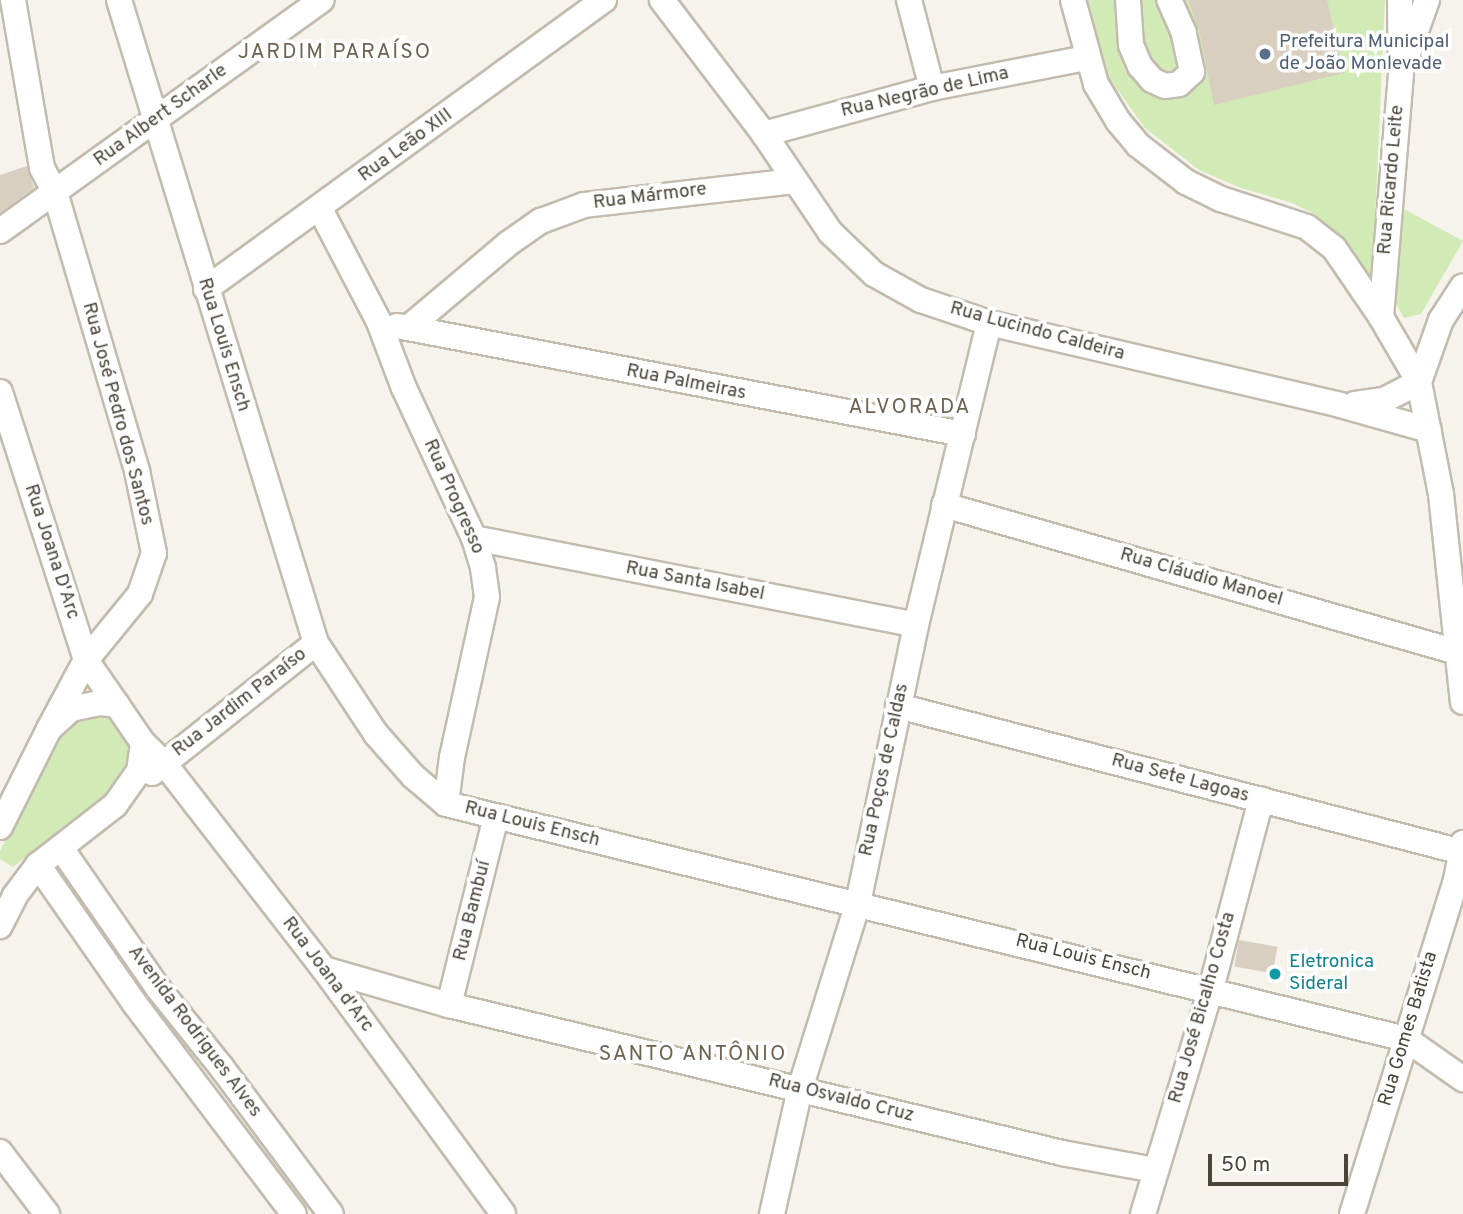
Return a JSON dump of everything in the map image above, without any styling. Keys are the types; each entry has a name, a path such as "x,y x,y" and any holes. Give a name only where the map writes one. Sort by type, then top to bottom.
{"street":[{"name":"Rua José Pedro dos Santos","path":"0,827 86,660 140,594 155,553 137,471 55,192 42,168 12,0"},
{"name":"Rua Louis Ensch","path":"119,0 316,643 376,734 413,776 446,804 1211,989 1406,1039 1463,1079"},
{"name":"Rua Albert Scharle","path":"0,230 321,0"},
{"name":"Rua Leão XIII","path":"206,289 320,209 604,0"},
{"name":"Rua Lucindo Caldeira","path":"662,0 764,134 830,232 874,274 920,300 989,323 1340,405 1429,430"},
{"path":"909,0 932,88"},
{"path":"1073,0 1087,58 1105,103 1138,145 1186,182 1221,199 1307,227 1334,248 1381,317 1419,382 1429,430 1452,495 1457,652 1463,702"},
{"path":"1128,0 1131,45 1140,66 1152,80 1165,86 1179,84 1192,72 1184,33 1169,0"},
{"name":"Rua Ricardo Leite","path":"1381,317 1401,74 1400,0"},
{"path":"1401,74 1427,0"},
{"name":"Rua Negrão de Lima","path":"764,134 932,88 1087,58"},
{"name":"Rua Mármore","path":"408,328 509,243 541,221 584,205 794,181"},
{"name":"Rua Progresso","path":"320,209 379,322 404,388 474,538 483,568 487,597 452,757 446,804"},
{"path":"1419,382 1441,320 1463,286"},
{"path":"379,322 408,328"},
{"name":"Rua Poços de Caldas","path":"772,1214 800,1089 858,903 916,625 989,323"},
{"name":"Rua Palmeiras","path":"408,328 963,434"},
{"name":"Rua Lucindo Caldeira","path":"1340,405 1384,400 1419,382"},
{"name":"Rua Joana D'Arc","path":"0,392 86,660 143,743"},
{"name":"Rua Cláudio Manoel","path":"944,505 1457,652"},
{"name":"Rua Santa Isabel","path":"474,538 916,625"},
{"name":"Rua Jardim Paraíso","path":"115,805 316,643"},
{"path":"49,729 71,709 99,703 117,705"},
{"name":"Rua Sete Lagoas","path":"898,706 1462,852"},
{"path":"0,926 7,893 38,865 115,805 139,771 143,743"},
{"name":"Rua Joana d'Arc","path":"143,743 164,763 324,969 503,1214"},
{"name":"Rua José Bicalho Costa","path":"1143,1214 1211,989 1261,800"},
{"name":"Rua Bambuí","path":"450,1005 496,817"},
{"name":"Rua Gomes Batista","path":"1352,1214 1406,1039 1460,881 1463,844"},
{"name":"Avenida Rodrigues Alves","path":"61,848 158,988 222,1068 331,1214"},
{"name":"Avenida Rodrigues Alves","path":"38,865 135,1004 294,1214"},
{"name":"Rua Osvaldo Cruz","path":"324,969 450,1005 1062,1153 1156,1170"},
{"path":"135,1004 158,988"},
{"path":"0,1153 47,1214"}],"green space":[{"path":"1084,0 1385,0 1372,287 1336,233 1315,214 1292,203 1241,188 1199,170 1145,128 1105,72"},
{"path":"1404,209 1463,241 1421,314 1404,318 1395,302"},
{"path":"93,712 111,719 134,749 122,782 13,867 0,859 0,851 63,726"}],"building":[{"name":"Prefeitura Municipal de João Monlevade","path":"1188,0 1327,0 1344,73 1214,105 1199,30"},
{"path":"27,166 34,188 0,213 0,175"},
{"path":"1239,940 1277,947 1273,973 1234,967"}],"place":[{"name":"Prefeitura Municipal de João Monlevade","path":"1265,54"},
{"name":"Eletronica Sideral","path":"1275,974"}],"district":[{"name":"JARDIM PARAÍSO","path":"335,53"},
{"name":"ALVORADA","path":"910,408"},
{"name":"SANTO ANTÔNIO","path":"693,1055"}]}
